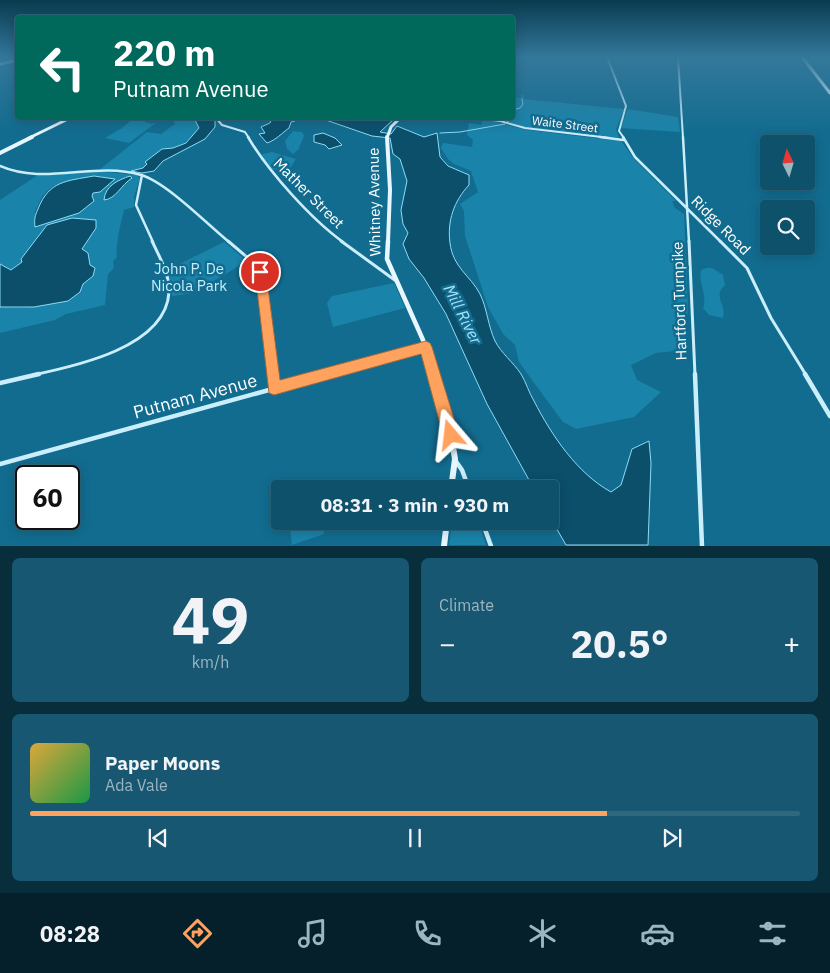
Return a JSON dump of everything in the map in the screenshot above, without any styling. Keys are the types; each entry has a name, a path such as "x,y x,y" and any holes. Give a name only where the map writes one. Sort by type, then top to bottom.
{"main road":[{"path":"617,82 626,106 618,128 623,140"},
{"name":"Hartford Turnpike","path":"680,82 688,208 702,546"},
{"path":"822,82 830,93"},
{"path":"0,153 66,120"},
{"name":"Mather Street","path":"218,120 222,125 246,134 260,158 313,216 340,240 381,272 396,281"},
{"name":"Whitney Avenue","path":"398,120 386,136 390,190 387,254 390,268 426,347 451,435 455,459 452,480"},
{"name":"Waite Street","path":"493,120 529,129 623,140"},
{"name":"Ridge Road","path":"623,140 636,157 748,270 770,314 830,416"},
{"path":"0,166 18,173 43,174 88,170 142,175 157,182 261,269 274,388"},
{"path":"0,382 112,354 143,334 159,318 166,304 169,289 148,229 136,204 142,175"},
{"path":"381,272 390,268"},
{"name":"Putnam Avenue","path":"0,464 426,347"},
{"path":"455,459 466,480"},
{"path":"444,546 446,530"},
{"path":"485,530 491,546"}],"green space":[{"path":"521,95 524,95 524,99 624,109 616,129 619,138 526,128 508,122 508,120 515,120 515,97 521,98"},
{"path":"628,109 678,117 680,132 621,128"},
{"path":"132,120 140,120 152,124 157,122 129,143 105,138"},
{"path":"173,120 195,120 199,128 185,142 176,147 166,149 143,168 132,172 142,173 99,170 147,132 161,134 175,124"},
{"path":"483,120 487,120 527,130 621,141 634,159 676,201 672,201 675,208 684,214 688,309 683,350 656,353 631,365 637,380 661,392 634,417 576,429 563,422 519,362 515,345 503,334 488,307 465,236 464,211 460,204 478,192 471,171 454,164 448,159 441,148 443,143 472,147 473,140 467,135 469,123 481,125"},
{"path":"293,131 302,132 304,136 298,150 293,154 287,149 285,141"},
{"path":"272,152 296,159 291,167 272,170 259,155"},
{"path":"96,171 136,175 140,178 134,196 134,207 124,210 118,240 117,257 113,261 114,268 108,274 105,305 66,314 55,320 0,333 0,307 23,308 68,301 80,292 83,284 93,276 95,268 90,265 82,249 96,228 93,219 68,219 26,253 21,258 22,262 11,270 0,264 0,200 38,175","holes":["100,176 114,182 93,193 94,200 83,210 34,213 43,195 53,186"]},
{"name":"John P. De Nicola Park","path":"224,242 247,261 194,293 172,296 172,285 167,270"},
{"path":"712,268 723,275 725,285 721,289 720,297 724,313 723,318 709,315 703,308 704,298 700,275 701,270"},
{"path":"394,283 405,308 333,327 327,303 332,296"},
{"path":"290,530 323,530 324,534 292,545"},
{"path":"451,530 481,530 486,545 449,545"}],"water":[{"path":"195,120 215,120 215,127 205,139 163,161 154,171 142,173 131,171 143,168 147,164 145,162 162,149 173,148 186,143 199,128"},
{"path":"271,120 295,121 291,122 289,128 279,136 267,143 259,134 265,133 261,127 270,123"},
{"name":"Mill River","path":"326,120 393,120 380,132 391,134 397,126 424,137 437,133 440,157 448,166 469,175 469,185 459,198 451,219 449,235 455,259 480,294 495,341 500,350 521,374 532,398 557,440 587,475 611,492 621,485 632,449 649,441 651,463 648,545 566,545 557,530 559,530 559,480 529,480 487,404 446,314 424,278 409,259 403,244 408,233 403,224 401,210 407,181 400,159 393,154 390,138 372,136"},
{"path":"323,133 335,138 342,145 329,149 325,145 314,142 314,135"},
{"path":"94,176 115,179 100,192 93,193 94,201 79,213 35,227 38,209 47,193 67,181"},
{"path":"130,176 132,178 112,197 104,200 110,187"},
{"path":"72,218 96,220 96,228 82,249 88,253 90,265 95,268 93,276 83,284 80,292 68,301 34,307 0,307 0,264 11,270 22,262 21,259 47,225"}],"waterway":[{"path":"515,109 520,108 523,104 522,99"},
{"path":"440,133 460,132 505,124"}],"route":[{"path":"260,272 274,388 426,347 451,435"}]}
